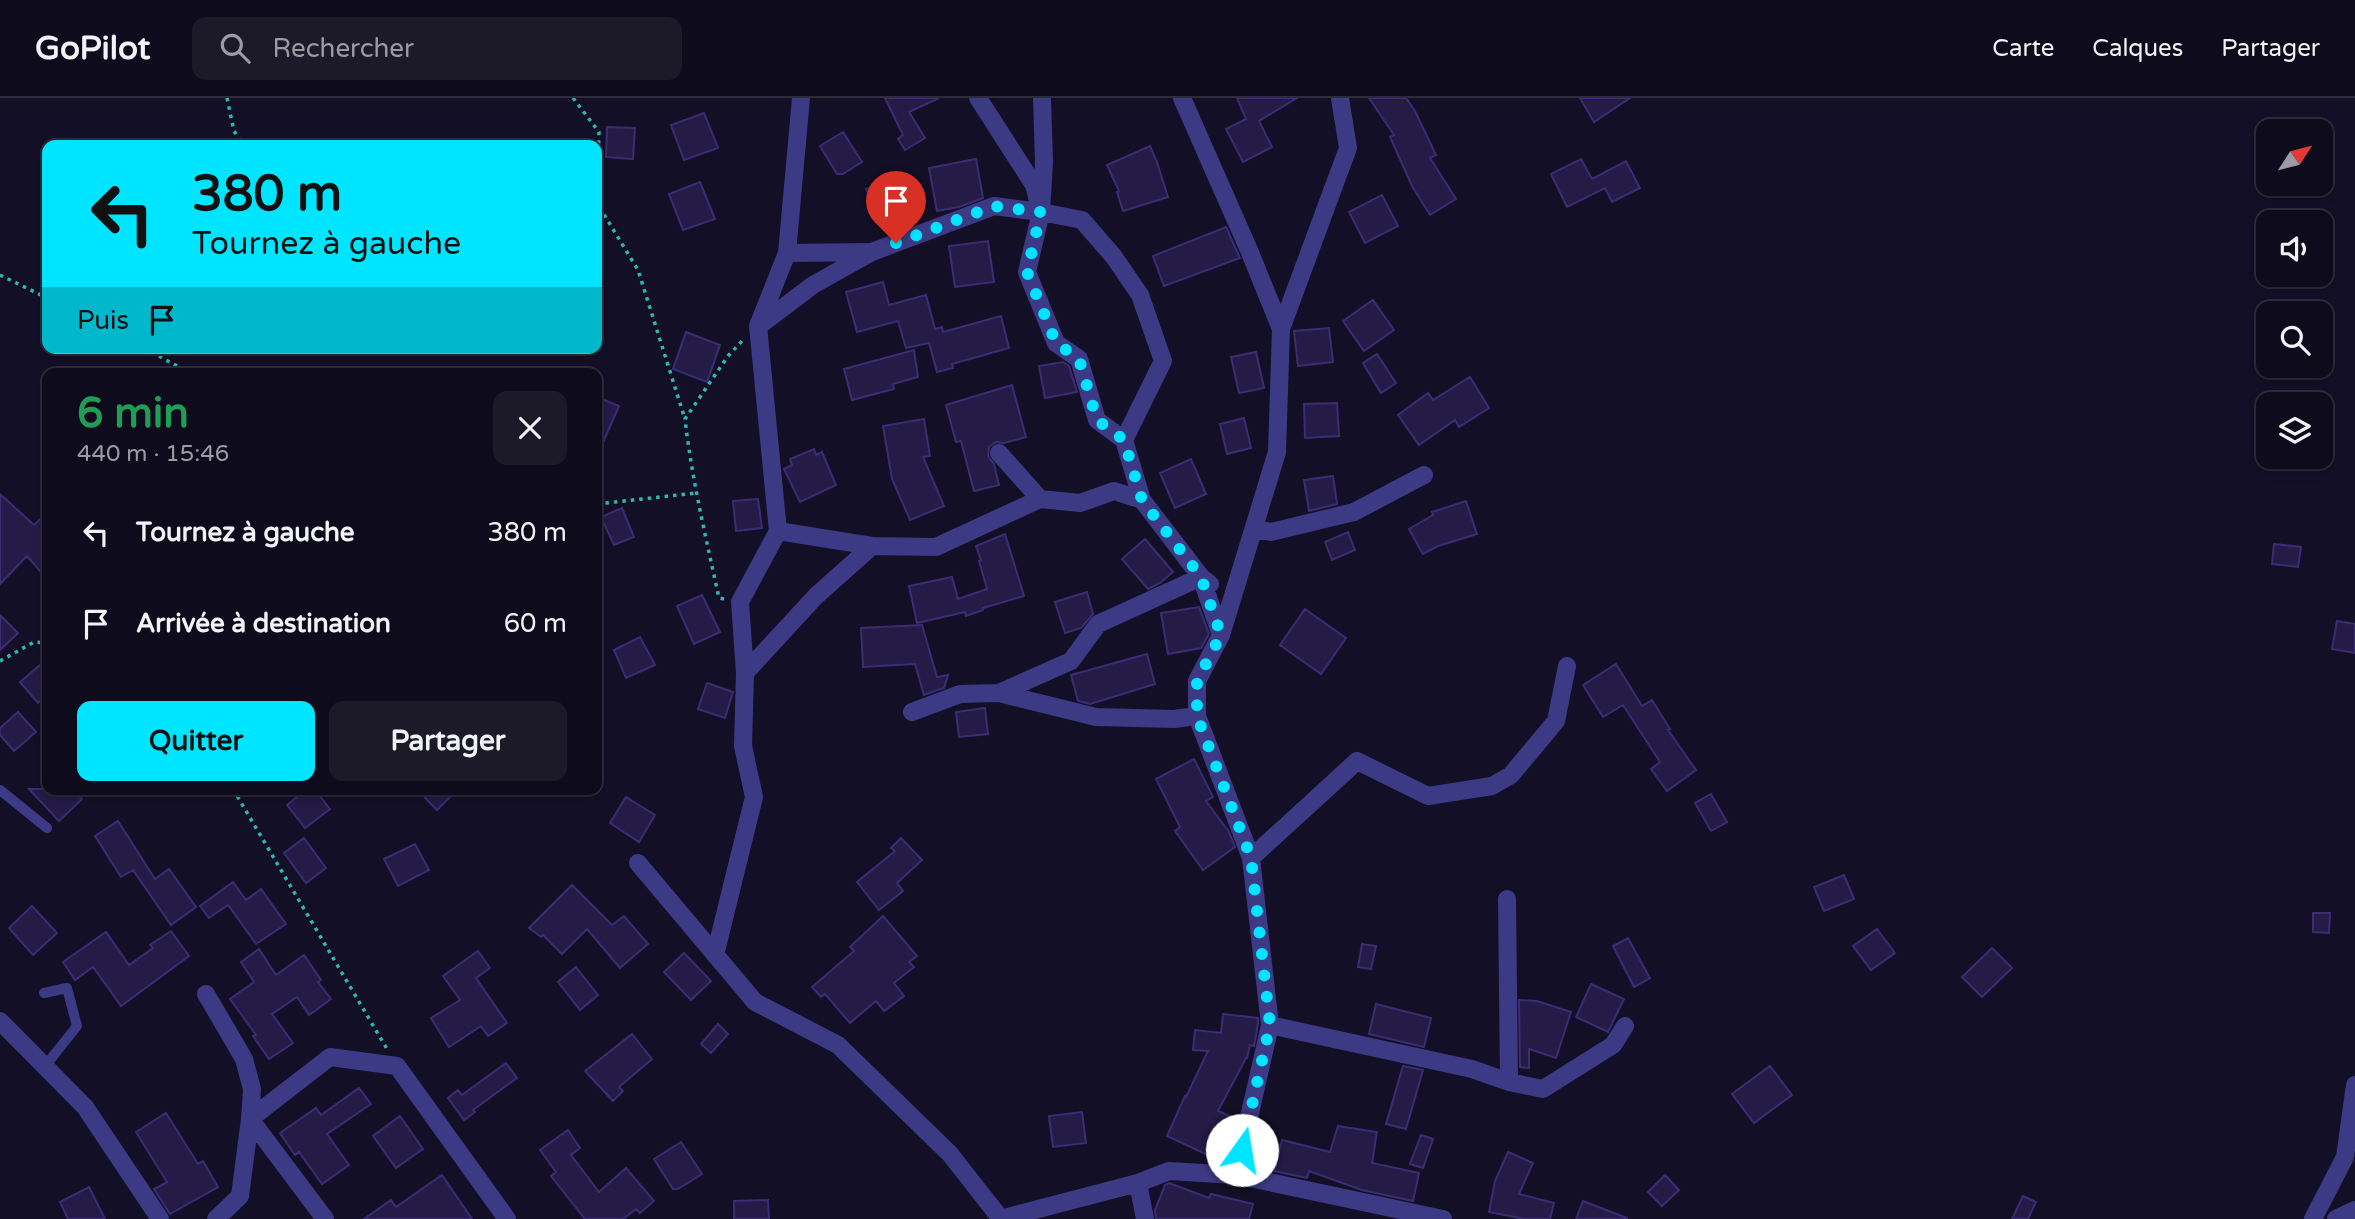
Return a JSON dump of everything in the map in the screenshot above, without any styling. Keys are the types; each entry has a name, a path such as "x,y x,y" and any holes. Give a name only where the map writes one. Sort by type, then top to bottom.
{"street":[{"path":"715,955 754,797 743,746 745,673 740,601 778,531 758,326 788,253 801,98"},
{"path":"978,98 1034,185 1041,212"},
{"path":"1042,98 1044,162 1041,212 1027,272 1056,343 1079,359 1097,420 1124,440 1142,500 1201,577 1231,601"},
{"path":"1182,98 1281,328"},
{"path":"1236,1175 1270,1025 1251,858 1197,716 1197,681 1221,635 1277,452 1281,328 1348,148 1340,98"},
{"path":"758,326 813,285 872,252 994,206 1082,220 1114,257 1140,295 1163,361 1124,440"},
{"path":"788,253 872,252"},
{"path":"999,453 1040,499"},
{"path":"1254,529 1271,532 1354,512 1424,475"},
{"path":"778,531 872,546 936,547 1040,499 1080,503 1114,491 1142,500"},
{"path":"745,673 816,596 872,546"},
{"path":"1201,577 1221,635"},
{"path":"999,693 1071,661 1098,624 1201,577"},
{"path":"1251,858 1357,761 1427,796 1492,786 1511,775 1556,721 1567,666"},
{"path":"912,712 960,694 999,693 1096,717 1174,719 1197,716"},
{"path":"638,863 755,1002 838,1045 950,1154 1001,1219 1138,1183 1169,1171 1236,1175 1443,1219"},
{"path":"1507,899 1509,1082"},
{"path":"206,994 244,1059 252,1088 240,1196 216,1219"},
{"path":"0,1021 85,1107 160,1219"},
{"path":"1270,1025 1472,1069 1509,1082 1543,1089 1613,1045 1625,1026"},
{"path":"250,1119 330,1057 397,1066 507,1219"},
{"path":"2313,1219 2345,1157 2355,1085"},
{"path":"250,1119 325,1219"},
{"path":"1138,1183 1145,1219"},
{"path":"2336,1219 2355,1210"}],"lane":[{"path":"0,790 47,828"},
{"path":"44,993 66,988 77,1026 46,1065"}],"path":[{"path":"227,98 234,131 240,140"},
{"path":"573,98 599,132 599,140"},
{"path":"602,211 638,270 685,419 690,468 719,598 740,601"},
{"path":"0,275 42,296"},
{"path":"685,419 728,356 758,326"},
{"path":"155,354 181,368"},
{"path":"602,504 696,494"},
{"path":"0,661 34,642 42,643"},
{"path":"237,795 397,1066"}],"building":[{"path":"885,98 939,98 909,112 925,138 905,150 898,139 903,135"},
{"path":"1237,98 1297,98 1259,121 1272,147 1243,162 1226,129 1246,119"},
{"path":"1369,98 1406,98 1436,155 1430,158 1456,199 1430,215 1412,186 1390,137 1394,135"},
{"path":"1580,98 1630,98 1594,122"},
{"path":"704,113 718,148 684,160 671,125"},
{"path":"607,127 635,128 633,159 606,157"},
{"path":"843,132 862,162 843,174 837,174 820,146"},
{"path":"1150,146 1168,197 1123,211 1117,192 1119,191 1107,165"},
{"path":"976,159 983,198 959,207 937,211 929,168"},
{"path":"1581,159 1592,179 1626,161 1640,188 1612,202 1605,188 1567,207 1551,174"},
{"path":"898,174 913,208 882,222 866,189"},
{"path":"700,182 715,219 683,230 669,194"},
{"path":"1382,195 1398,226 1365,243 1349,212"},
{"path":"1226,227 1240,258 1164,286 1153,256"},
{"path":"988,241 994,282 955,287 949,246"},
{"path":"883,282 889,305 926,295 935,329 942,327 943,332 1001,316 1009,348 952,364 953,368 937,372 929,343 906,348 898,321 857,332 846,292"},
{"path":"1373,300 1394,330 1364,351 1343,321"},
{"path":"1329,328 1333,362 1298,366 1294,331"},
{"path":"686,332 720,345 707,382 673,369"},
{"path":"914,350 918,377 893,384 894,389 852,400 844,369"},
{"path":"1256,352 1264,388 1239,393 1231,357"},
{"path":"1377,354 1396,383 1381,393 1363,363"},
{"path":"1063,362 1069,366 1077,392 1045,398 1039,366"},
{"path":"1470,377 1489,408 1459,427 1455,420 1419,445 1398,415 1428,393 1433,400"},
{"path":"1012,385 1026,437 1004,443 996,442 989,447 988,456 994,464 999,485 974,491 961,441 956,442 946,405"},
{"path":"602,399 619,406 602,445"},
{"path":"1337,403 1339,436 1305,438 1304,404"},
{"path":"1244,418 1251,448 1227,454 1220,424"},
{"path":"924,419 930,456 923,457 944,506 910,520 892,479 883,426"},
{"path":"814,449 816,455 822,452 836,485 800,502 784,469 792,465 790,459"},
{"path":"1191,459 1206,494 1175,508 1160,473"},
{"path":"1333,476 1337,504 1309,511 1304,480"},
{"path":"0,494 34,525 42,518 42,573 27,556 0,584"},
{"path":"758,499 762,528 736,531 733,501"},
{"path":"1466,501 1477,534 1438,546 1423,554 1409,529 1433,515 1432,512"},
{"path":"622,508 634,537 614,545 602,517"},
{"path":"1348,532 1355,550 1332,560 1325,542"},
{"path":"1005,534 1024,596 966,616 965,612 917,623 909,586 952,577 958,599 987,589 976,546"},
{"path":"1145,539 1173,572 1148,589 1122,559"},
{"path":"2274,544 2301,547 2298,567 2272,564"},
{"path":"1087,592 1093,614 1081,628 1065,633 1055,602"},
{"path":"702,595 720,632 694,644 677,606"},
{"path":"1199,607 1209,634 1201,648 1168,654 1161,613"},
{"path":"1305,609 1346,638 1321,674 1280,645"},
{"path":"0,615 18,633 0,650"},
{"path":"2337,621 2355,624 2355,653 2332,649"},
{"path":"922,625 937,677 948,675 944,688 924,695 915,664 863,667 861,628"},
{"path":"640,637 655,665 626,678 614,650"},
{"path":"1147,654 1155,684 1090,704 1078,701 1071,675"},
{"path":"42,663 42,699 38,703 20,682"},
{"path":"1616,664 1642,706 1652,700 1670,729 1668,730 1696,770 1667,791 1651,769 1660,762 1623,705 1603,717 1583,685"},
{"path":"707,683 733,692 725,718 698,709"},
{"path":"985,708 988,734 959,737 956,712"},
{"path":"18,712 36,732 14,751 0,735 0,728"},
{"path":"1194,759 1213,797 1206,801 1229,832 1235,847 1203,870 1175,831 1180,827 1156,779"},
{"path":"29,789 42,789 42,795 78,795 82,799 59,821"},
{"path":"1711,794 1727,822 1711,831 1695,803"},
{"path":"300,795 319,795 330,809 305,828 287,805"},
{"path":"428,795 452,795 437,810 425,798"},
{"path":"626,797 655,815 639,842 610,823"},
{"path":"118,821 155,879 169,869 196,907 171,925 133,870 121,877 95,836"},
{"path":"304,838 326,868 306,883 284,853"},
{"path":"901,838 922,860 897,883 903,891 879,910 857,882 895,851 891,848"},
{"path":"415,844 429,870 398,886 384,859"},
{"path":"1844,875 1854,899 1824,911 1814,887"},
{"path":"233,882 246,900 261,889 286,924 256,944 228,905 209,918 200,906"},
{"path":"572,885 612,925 624,916 648,944 620,968 587,929 562,954 543,935 541,937 529,928"},
{"path":"32,906 57,933 33,955 9,928"},
{"path":"2313,913 2330,913 2329,933 2313,932"},
{"path":"883,916 917,956 909,962 914,967 894,983 904,996 884,1011 876,1001 850,1023 825,994 821,997 812,987 854,951 850,947"},
{"path":"1877,929 1895,953 1871,970 1853,946"},
{"path":"171,931 189,956 121,1006 93,967 75,980 63,962 106,932 129,965 153,948 150,945"},
{"path":"1628,938 1650,978 1634,987 1613,946"},
{"path":"1362,944 1376,946 1371,969 1358,967"},
{"path":"1992,948 2012,968 1982,997 1962,977"},
{"path":"259,949 276,975 304,955 321,980 318,982 331,999 309,1015 297,997 272,1014 293,1043 269,1059 253,1036 256,1035 230,999 254,982 241,962"},
{"path":"478,951 490,968 476,978 507,1023 488,1036 481,1026 449,1047 431,1018 460,1000 443,976"},
{"path":"684,953 711,981 691,1000 664,972"},
{"path":"576,967 598,995 580,1010 558,982"},
{"path":"1591,984 1624,999 1608,1032 1576,1017"},
{"path":"1519,1000 1537,1001 1571,1012 1556,1058 1529,1049 1529,1068 1520,1067"},
{"path":"1376,1004 1431,1018 1424,1047 1369,1034"},
{"path":"1223,1014 1258,1018 1258,1024 1254,1046 1250,1045 1247,1058 1218,1111 1232,1117 1214,1158 1167,1136 1208,1051 1193,1050 1195,1030 1221,1033"},
{"path":"718,1024 728,1034 711,1053 701,1044"},
{"path":"632,1034 652,1059 619,1087 623,1091 613,1101 585,1071"},
{"path":"506,1063 517,1078 473,1110 475,1112 464,1120 448,1098 458,1090 462,1095"},
{"path":"1403,1066 1423,1070 1406,1129 1386,1124"},
{"path":"1770,1066 1792,1095 1754,1123 1732,1094"},
{"path":"359,1088 371,1104 327,1134 349,1165 322,1184 299,1152 295,1155 280,1133 316,1108 321,1115"},
{"path":"1082,1112 1086,1143 1053,1147 1049,1116"},
{"path":"166,1113 198,1164 203,1161 218,1187 170,1214 154,1189 167,1182 136,1132"},
{"path":"400,1116 423,1149 396,1168 373,1136"},
{"path":"1338,1126 1377,1132 1372,1163 1419,1173 1413,1201 1362,1190 1309,1171 1307,1178 1274,1171 1282,1140 1330,1152"},
{"path":"568,1130 580,1148 571,1155 599,1192 626,1168 654,1201 640,1213 636,1209 623,1219 585,1219 551,1176 556,1172 540,1150"},
{"path":"1421,1135 1433,1139 1423,1168 1410,1164"},
{"path":"681,1142 702,1174 678,1189 673,1189 654,1159"},
{"path":"1508,1152 1533,1163 1519,1194 1554,1203 1550,1219 1525,1219 1489,1212 1495,1181"},
{"path":"442,1175 472,1219 364,1219 391,1200 396,1207"},
{"path":"1665,1175 1679,1190 1662,1206 1648,1192"},
{"path":"1169,1183 1209,1198 1211,1194 1253,1204 1249,1219 1156,1219 1155,1210 1165,1185"},
{"path":"89,1187 105,1219 68,1219 60,1202"},
{"path":"2023,1196 2036,1202 2028,1219 2012,1219"},
{"path":"768,1200 769,1219 734,1219 734,1201"},
{"path":"1583,1201 1627,1218 1627,1219 1576,1219"}],"route":[{"path":"896,243 994,206 1041,212 1027,272 1056,343 1079,359 1097,420 1124,440 1142,500 1201,577 1221,635 1197,681 1197,716 1251,858 1270,1025 1242,1150"}]}
